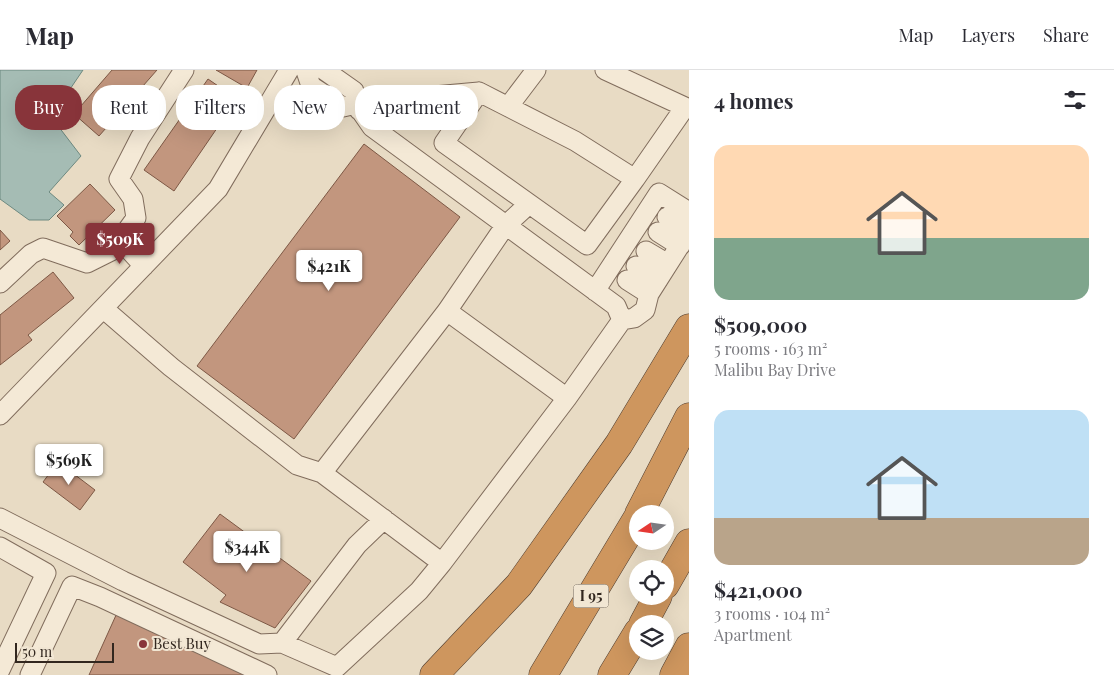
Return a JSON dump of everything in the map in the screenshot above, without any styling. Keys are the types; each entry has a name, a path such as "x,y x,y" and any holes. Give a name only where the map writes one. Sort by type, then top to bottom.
{"highway":[{"path":"434,675 519,585 619,444 689,328"},
{"name":"I 95","path":"643,505 689,416"},
{"name":"I 95","path":"543,675 629,530"},
{"path":"674,569 689,543"},
{"path":"612,675 629,647"},
{"path":"674,675 689,647"}],"street":[{"path":"0,283 31,254 43,248 87,263 113,250 136,218 133,199 119,179 140,138 184,70"},
{"path":"0,416 218,189 308,70 354,91 355,95"},
{"path":"508,107 536,70"},
{"path":"568,272 685,107 605,70"},
{"path":"587,245 444,143 479,92 575,140 635,179"},
{"path":"376,130 616,306 622,320"},
{"path":"595,291 627,259 653,218 658,193 689,212"},
{"path":"322,473 447,311 505,226 529,204"},
{"path":"0,518 42,541 259,644 282,642 337,667 419,591 567,398 622,320 634,318 645,310 658,279 686,236 653,218"},
{"path":"120,240 144,266"},
{"path":"627,259 658,279"},
{"path":"627,259 658,279"},
{"path":"104,309 171,367 297,465 322,473 442,563"},
{"path":"447,311 567,398"},
{"path":"282,642 357,545 384,519"},
{"path":"31,564 42,541"},
{"path":"1,663 46,573 4,549"},
{"path":"30,675 72,586 100,597 268,675"}],"water":[{"path":"0,70 83,70 73,85 15,85 15,130 61,130 81,156 49,192 64,205 49,220 29,220 0,199"}],"building":[{"path":"112,70 157,70 144,85 99,85"},
{"path":"216,70 257,70 249,85 242,85"},
{"path":"208,79 217,85 204,85"},
{"path":"92,93 92,130 82,121 82,105"},
{"path":"176,124 176,130 216,130 174,191 144,170"},
{"path":"92,130 104,130 99,136"},
{"path":"364,144 460,217 294,439 197,366"},
{"path":"90,184 115,210 79,245 70,236 73,232 57,216"},
{"path":"0,230 10,241 0,250"},
{"path":"53,272 74,298 28,335 32,340 0,365 0,315"},
{"path":"58,462 95,490 80,510 43,482"},
{"path":"220,514 311,581 275,628 220,602 226,595 183,562"},
{"name":"Best Buy","path":"117,613 251,675 89,675"}],"place":[{"name":"Best Buy","path":"143,644"}]}
